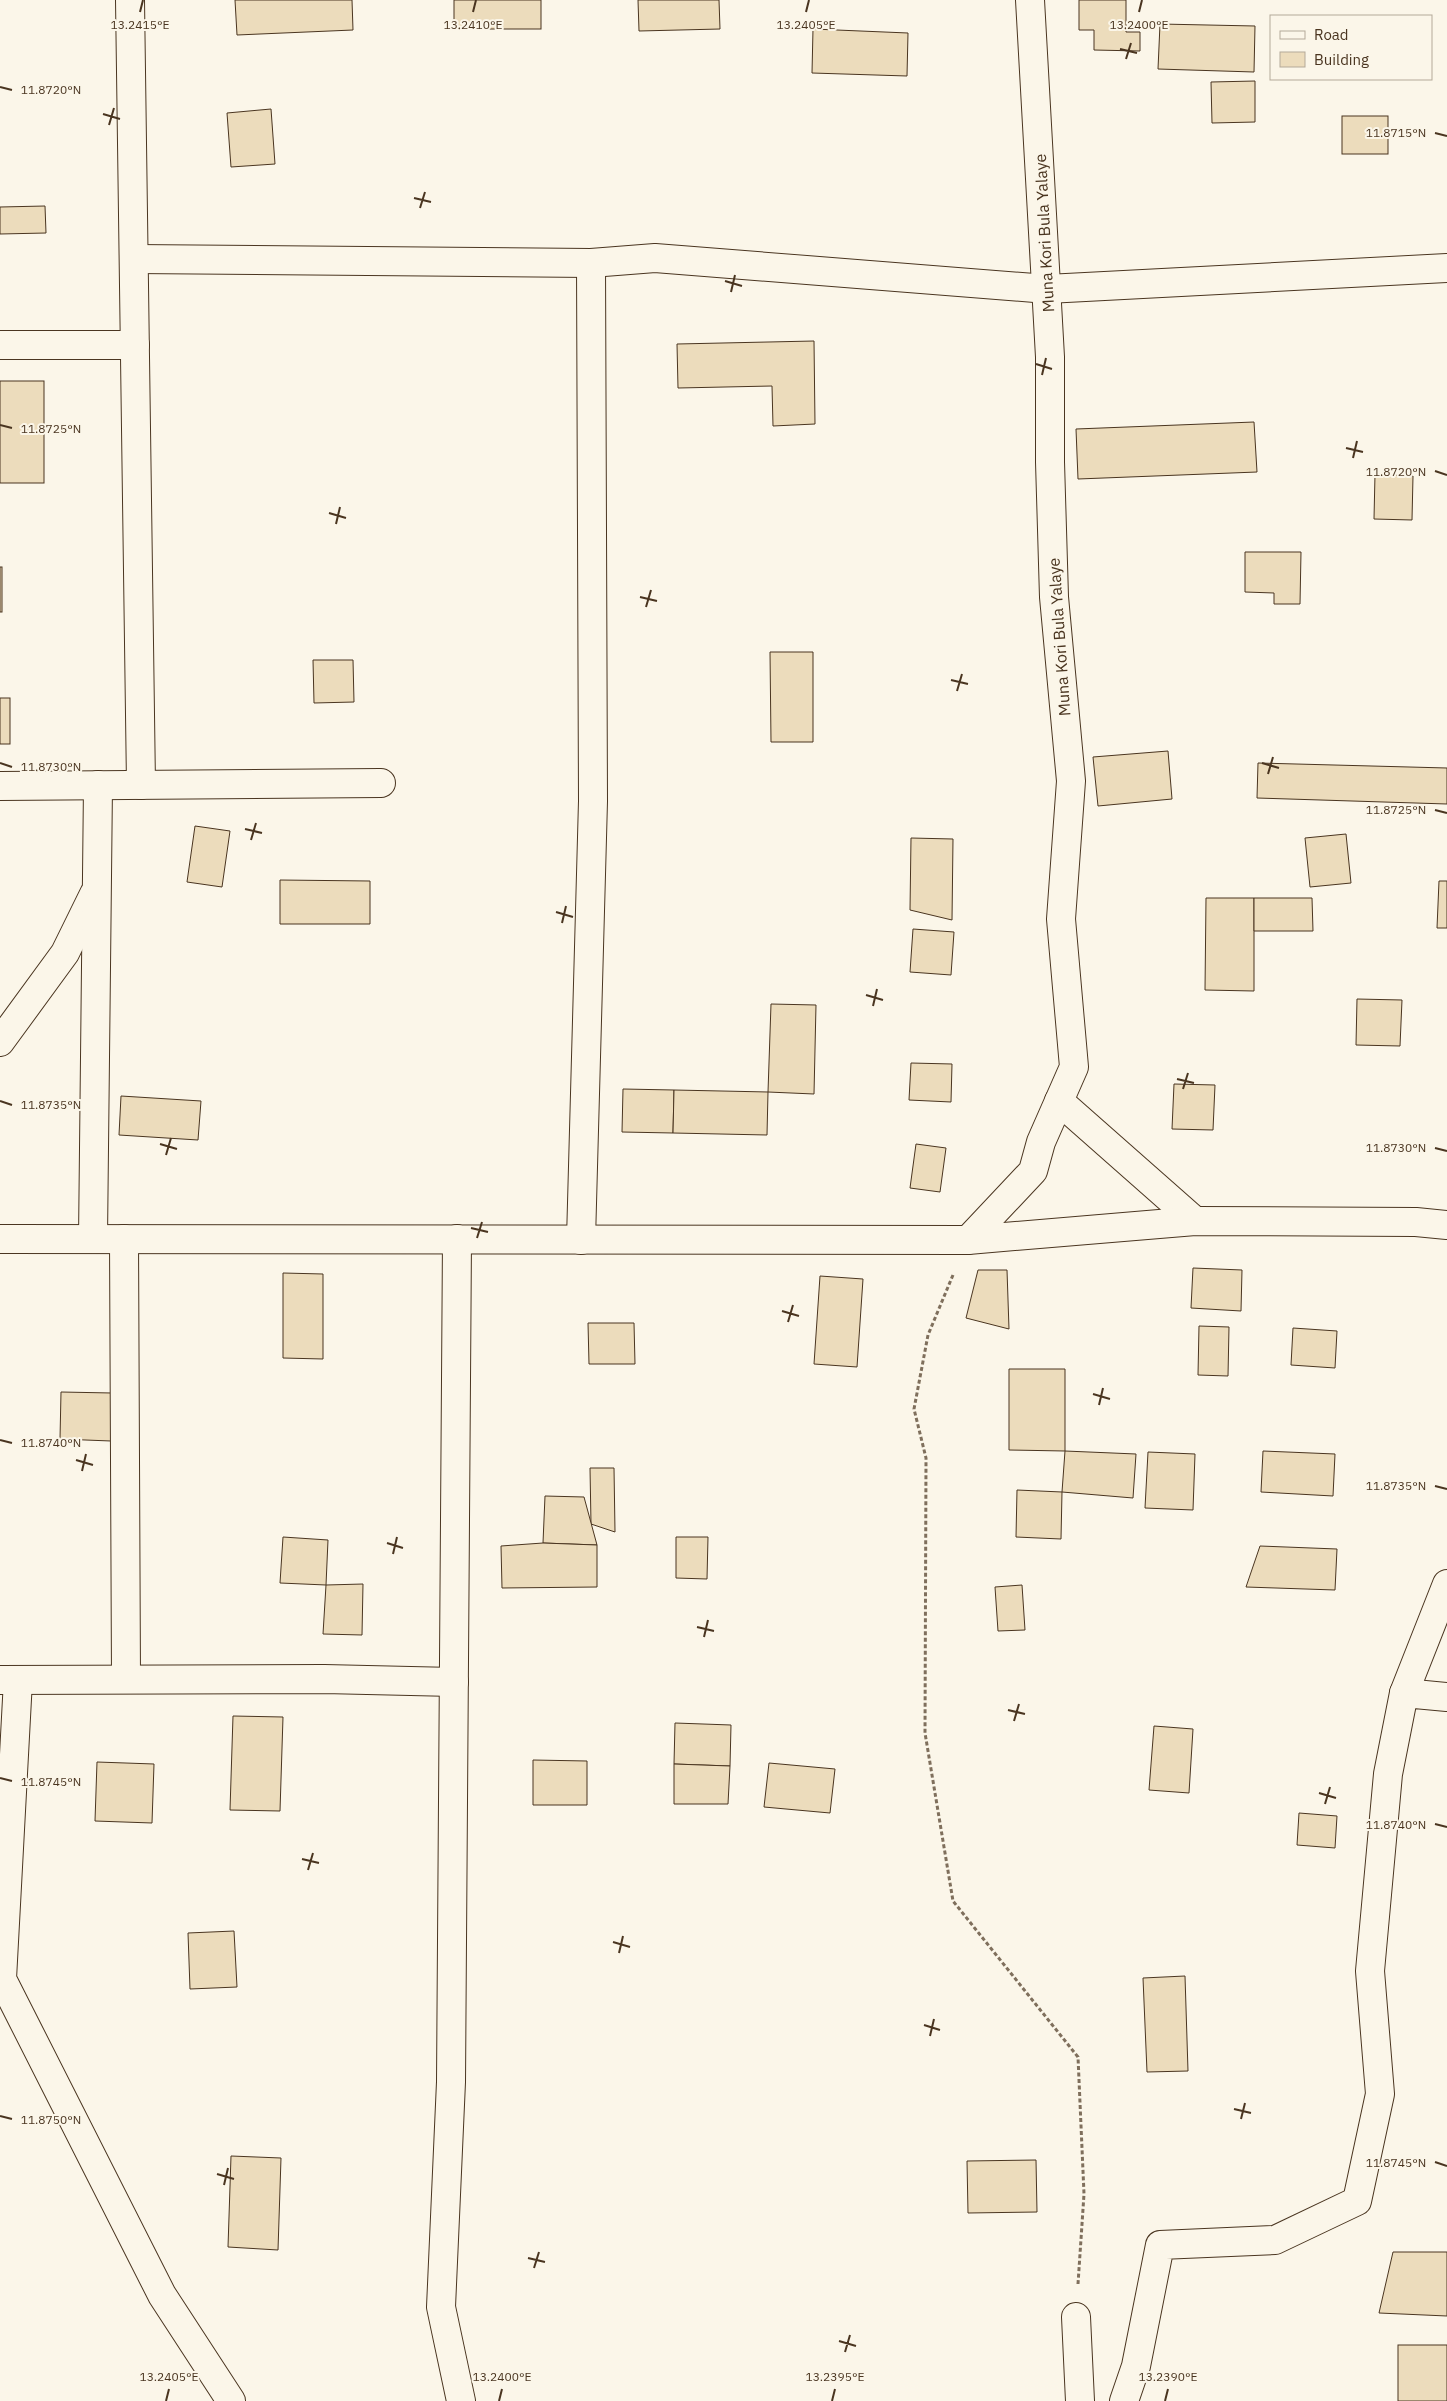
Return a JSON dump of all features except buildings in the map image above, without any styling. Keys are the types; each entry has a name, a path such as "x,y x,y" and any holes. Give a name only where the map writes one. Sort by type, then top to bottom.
{"street":[{"path":"130,0 141,785"},
{"name":"Muna Kori Bula Yalaye","path":"968,1240 1033,1171 1041,1142 1074,1067 1061,919 1071,781 1054,597 1047,290 1030,0"},
{"path":"134,259 591,263 655,258 1047,290 1447,268"},
{"path":"581,1240 593,801 591,263"},
{"path":"0,345 135,345"},
{"path":"0,786 381,783"},
{"path":"93,1239 98,785"},
{"path":"0,1042 66,953 97,889"},
{"path":"1059,1100 1195,1221"},
{"path":"0,1239 968,1240 1195,1221 1416,1222 1447,1225"},
{"path":"124,1239 126,1679"},
{"path":"457,1239 451,2082 442,2307 461,2401"},
{"path":"1124,2401 1136,2366 1160,2245 1275,2240 1357,2201 1380,2094 1370,1971 1388,1774 1404,1694 1447,1584"},
{"path":"231,2401 162,2295 2,1980 9,1680 324,1679 454,1682"},
{"path":"1404,1694 1447,1697"},
{"path":"1076,2317 1080,2401"}],"path":[{"path":"968,1240 928,1335 914,1409 926,1458 925,1733 953,1901 1078,2057 1084,2194 1076,2317"}]}
